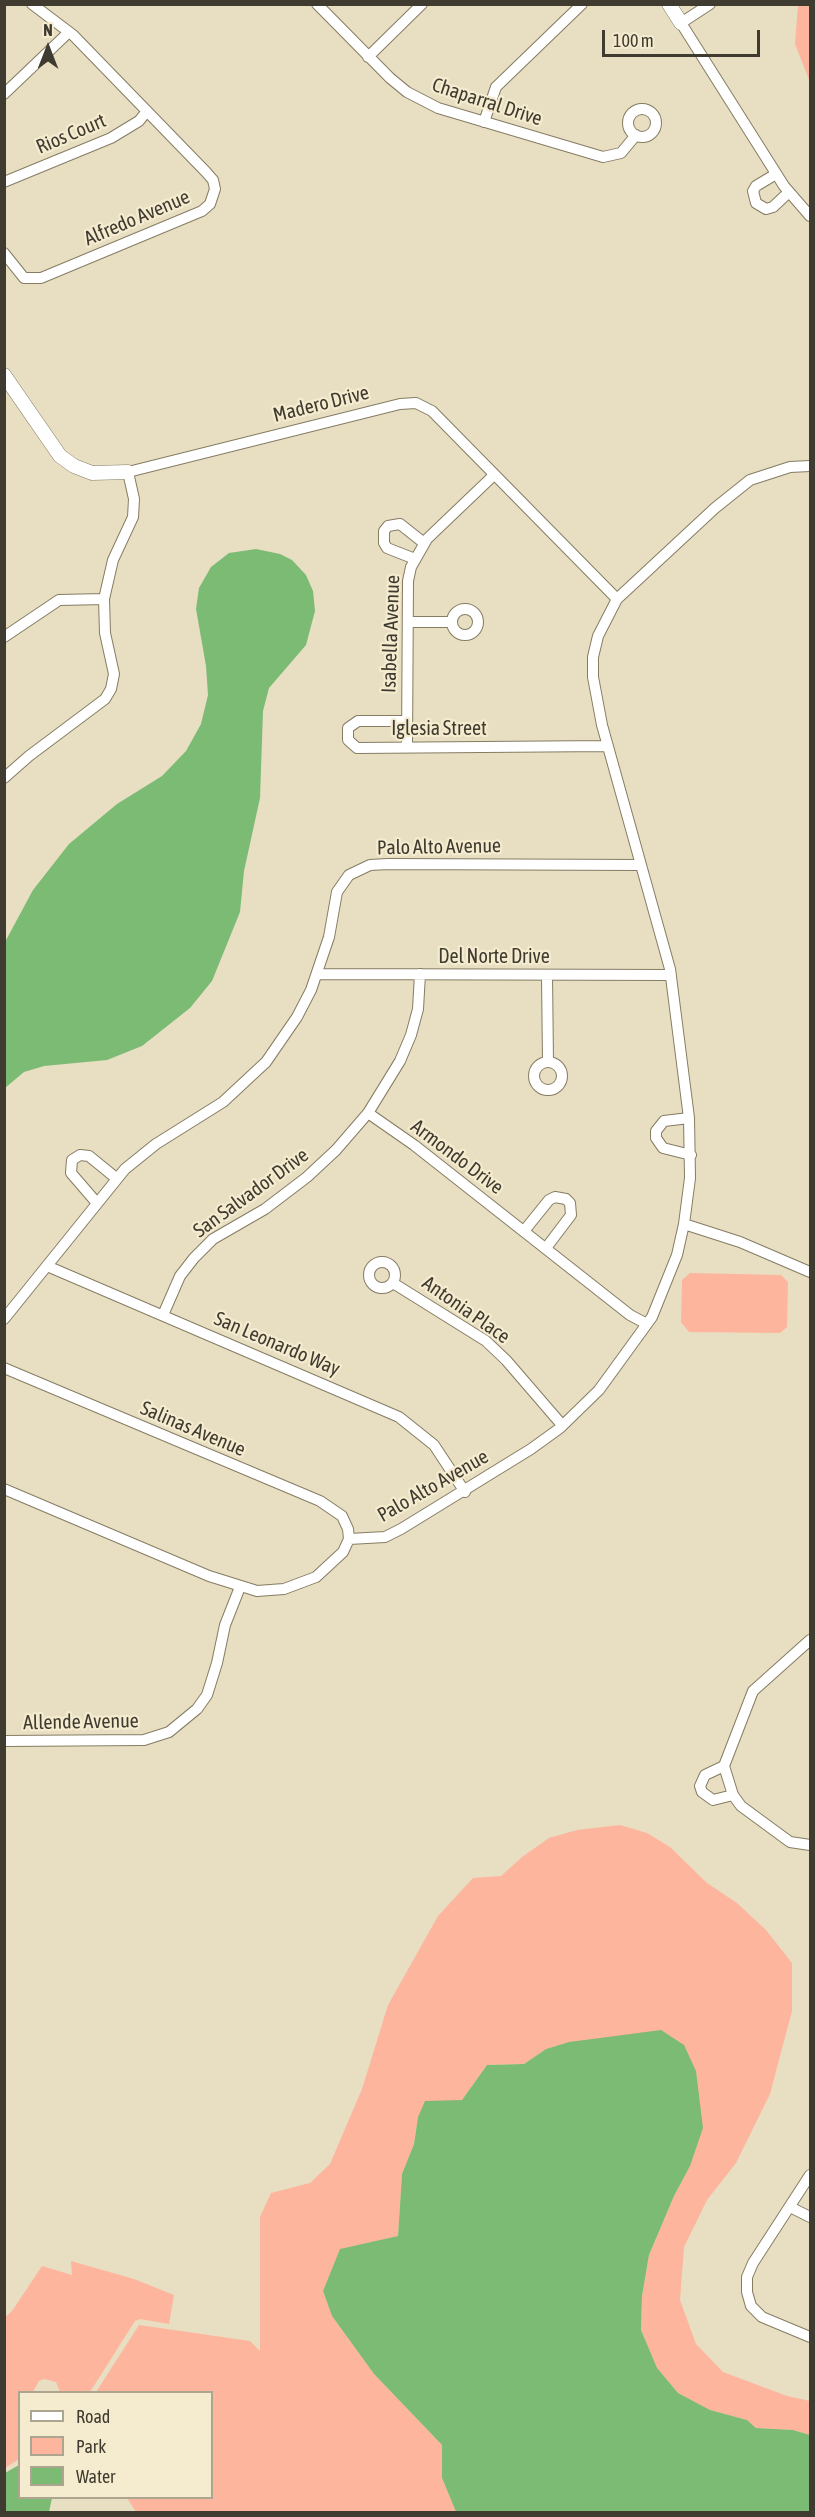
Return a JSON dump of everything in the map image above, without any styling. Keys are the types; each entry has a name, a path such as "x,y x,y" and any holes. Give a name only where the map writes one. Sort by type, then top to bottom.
{"street":[{"name":"Alfredo Avenue","path":"4,253 24,278 41,278 188,218 210,204 215,189 213,180 69,32 32,4"},
{"name":"Chaparral Drive","path":"317,4 390,78 423,101 484,122 603,157 621,153 636,135"},
{"path":"368,57 422,4"},
{"path":"484,122 496,87 582,4"},
{"path":"669,4 776,174 810,216"},
{"path":"681,23 710,4"},
{"path":"4,94 69,32"},
{"name":"Rios Court","path":"4,182 111,138 139,121 147,111"},
{"path":"776,174 756,186 753,191 756,203 766,209 773,207 789,192"},
{"name":"Madero Drive","path":"4,375 60,456 74,466 92,473 128,472 408,402 432,411 617,600"},
{"name":"Palo Alto Avenue","path":"349,1539 385,1537 465,1491 562,1425 599,1390 647,1324 673,1264 684,1224 691,1155 690,1118 671,975 596,699 593,657 598,636 617,600 716,508 750,480 790,466 810,466"},
{"path":"4,778 28,756 110,693 114,674 105,633 104,600 112,563 133,517 134,499 128,472"},
{"name":"Isabella Avenue","path":"407,747 408,581 415,559 424,543 494,475"},
{"name":"Isabella Avenue","path":"415,559 387,548 383,537 384,531 388,526 400,524 424,543"},
{"path":"4,637 59,600 104,600"},
{"path":"408,622 451,622"},
{"name":"Iglesia Street","path":"408,721 358,721 352,723 347,734 348,740 357,747 608,746"},
{"name":"Palo Alto Avenue","path":"4,1319 116,1178 156,1144 223,1102 266,1062 297,1017 317,974 329,937 341,882 357,869 388,864 641,865"},
{"name":"Del Norte Drive","path":"317,974 671,975"},
{"name":"San Salvador Drive","path":"163,1316 180,1276 213,1239 265,1209 307,1177 336,1150 368,1113 400,1061 411,1035 418,1010 420,974"},
{"path":"547,975 548,1062"},
{"name":"Armondo Drive","path":"368,1113 524,1231 630,1315 647,1324"},
{"path":"690,1118 664,1121 656,1131 656,1138 663,1148 691,1155"},
{"path":"96,1202 70,1173 72,1160 80,1155 89,1156 116,1178"},
{"path":"524,1231 549,1200 555,1197 566,1199 572,1209 571,1215 546,1248"},
{"path":"684,1224 740,1242 810,1272"},
{"name":"San Leonardo Way","path":"47,1266 399,1417 434,1445 465,1491"},
{"name":"Antonia Place","path":"393,1283 486,1341 513,1368 562,1425"},
{"name":"Salinas Avenue","path":"4,1368 320,1501 342,1516 348,1529 349,1539"},
{"path":"4,1489 240,1587 270,1592 304,1583 316,1577 343,1552 349,1539"},
{"name":"Allende Avenue","path":"4,1741 144,1740 169,1732 197,1709 207,1695 213,1681 225,1625 240,1587"},
{"path":"810,1640 753,1691 724,1766 733,1796 741,1806 777,1834 798,1845 810,1845"},
{"path":"724,1766 705,1775 700,1786 702,1792 712,1800 733,1796"},
{"path":"810,2175 753,2263 747,2277 747,2292 751,2306 762,2317 810,2337"},
{"path":"790,2207 810,2217"}],"green space":[{"path":"798,5 810,5 810,82 795,44"},
{"path":"690,1273 781,1275 788,1282 787,1327 780,1333 689,1332 681,1322 682,1280"},
{"path":"620,1825 647,1833 670,1847 707,1883 737,1903 766,1930 792,1963 792,2011 770,2094 736,2163 707,2200 684,2247 680,2300 696,2344 723,2372 787,2396 810,2401 810,2435 793,2430 756,2428 747,2420 709,2410 678,2393 657,2369 641,2330 642,2296 649,2255 674,2196 690,2166 584,2042 569,2042 546,2049 524,2064 487,2065 462,2100 418,2117 414,2144 402,2174 398,2236 340,2250 323,2291 332,2316 374,2374 442,2445 442,2478 456,2512 136,2512 128,2499 213,2499 213,2391 97,2391 139,2325 250,2341 260,2351 260,2217 271,2193 310,2183 330,2164 362,2089 388,2005 438,1916 473,1878 501,1876 522,1857 549,1838 577,1830"},
{"path":"71,2261 134,2279 174,2295 169,2324 140,2319 135,2321 91,2391 60,2391 56,2382 44,2379 39,2381 34,2391 18,2391 18,2460 5,2468 5,2317 12,2311 42,2266 72,2275"}],"water":[{"path":"256,549 280,554 292,560 306,575 313,591 315,611 306,645 269,688 263,711 260,798 244,871 240,912 212,981 190,1008 142,1046 107,1060 44,1066 24,1072 5,1088 5,942 33,890 69,844 117,804 162,776 186,751 201,724 208,695 206,666 196,609 199,588 211,567 229,553"},
{"path":"661,2030 684,2045 696,2071 703,2128 690,2166 674,2196 649,2255 642,2296 641,2330 657,2368 678,2393 710,2410 747,2420 756,2428 793,2430 810,2435 810,2512 456,2512 442,2478 442,2445 374,2374 332,2316 323,2291 340,2249 398,2236 402,2174 414,2144 418,2117 425,2101 462,2100 487,2065 524,2064 546,2049 569,2042"},
{"path":"18,2466 18,2499 52,2499 49,2512 5,2512 5,2473"}]}
